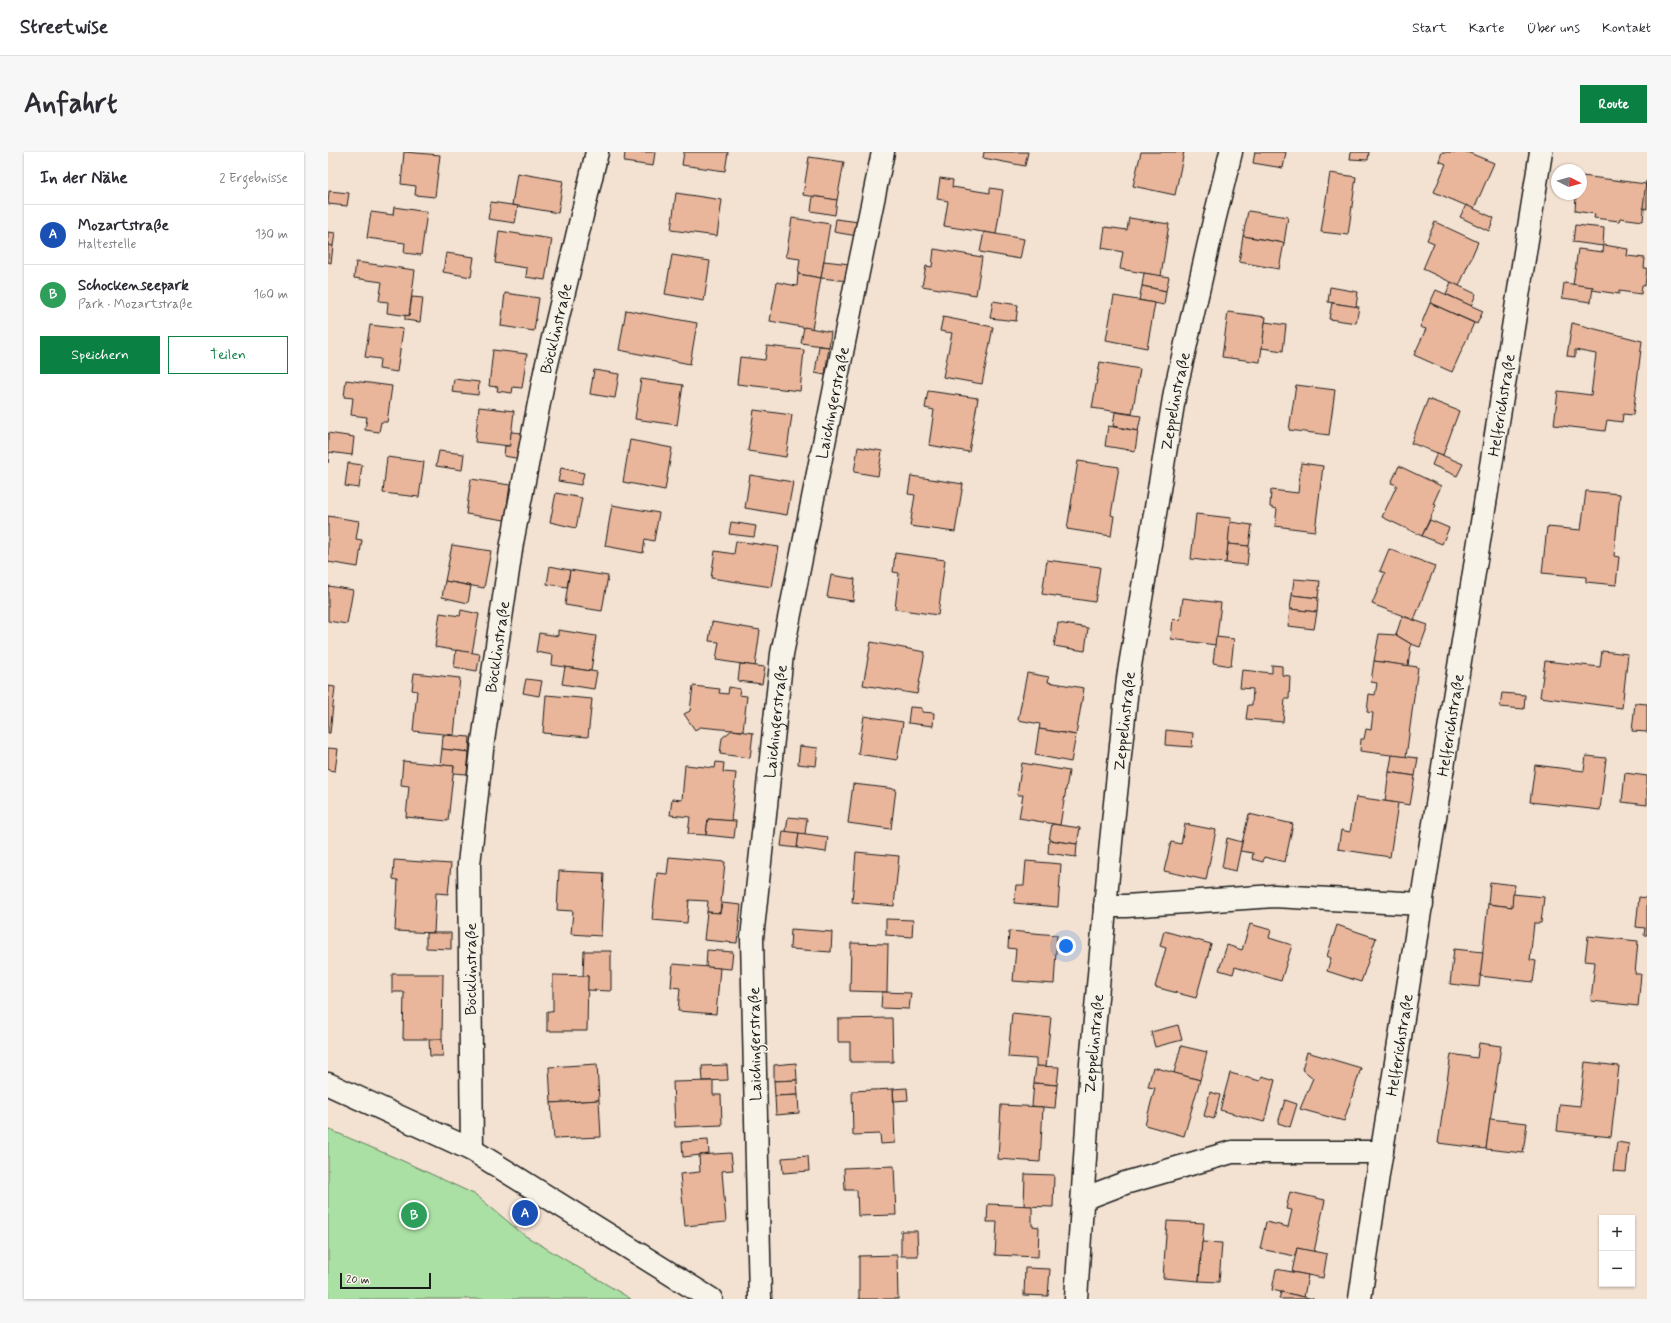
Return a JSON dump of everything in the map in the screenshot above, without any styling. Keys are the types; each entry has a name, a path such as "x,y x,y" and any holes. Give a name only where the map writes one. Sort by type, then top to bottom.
{"street":[{"name":"Böcklinstraße","path":"472,1150 469,864 483,741 512,543 528,458 545,372 597,152"},
{"name":"Laichingerstraße","path":"760,1299 752,938 782,661 855,285 883,152"},
{"name":"Zeppelinstraße","path":"1076,1299 1091,1064 1128,678 1175,392 1211,234 1232,152"},
{"name":"Helferichstraße","path":"1360,1299 1541,152"},
{"path":"1105,906 1126,906 1274,896 1422,904"},
{"path":"328,1084 472,1150 711,1299"},
{"path":"1083,1199 1124,1183 1232,1152 1382,1152"}],"green space":[{"path":"328,1129 403,1161 476,1195 524,1235 631,1299 328,1299"}],"building":[{"path":"404,152 440,155 435,197 415,195 416,186 401,184"},
{"path":"625,152 655,152 653,166 624,162"},
{"path":"684,152 728,152 725,171 682,165"},
{"path":"984,152 1028,152 1025,166 983,158"},
{"path":"1141,152 1184,152 1175,195 1133,186"},
{"path":"1255,152 1286,152 1283,168 1253,163"},
{"path":"1351,152 1369,152 1368,160 1350,159"},
{"path":"1442,152 1467,152 1494,163 1474,209 1434,192 1446,164 1439,161"},
{"path":"809,157 844,162 837,200 803,195"},
{"path":"517,173 563,181 558,213 512,205"},
{"path":"1330,173 1356,177 1348,235 1321,232"},
{"path":"1587,177 1646,184 1643,221 1620,218 1619,221 1594,218 1595,214 1575,211 1576,200 1587,200"},
{"path":"940,178 953,180 952,187 990,193 990,188 1003,190 996,234 944,226 948,201 937,199"},
{"path":"1647,181 1647,209 1643,208"},
{"path":"329,191 349,193 347,206 328,204"},
{"path":"676,193 722,200 717,236 671,230"},
{"path":"813,196 837,200 835,215 811,211"},
{"path":"491,202 518,206 515,223 488,219"},
{"path":"1466,205 1494,218 1489,231 1460,217"},
{"path":"394,207 427,212 421,255 404,253 405,243 367,238 371,212 393,215"},
{"path":"1248,211 1288,217 1284,243 1243,236"},
{"path":"792,218 830,224 821,278 798,274 800,259 786,257"},
{"path":"1129,218 1169,224 1161,276 1120,269 1123,252 1102,248 1105,227 1127,230"},
{"path":"836,219 859,222 857,236 834,232"},
{"path":"1435,222 1478,242 1459,286 1423,269 1434,243 1427,240"},
{"path":"1575,225 1604,228 1603,246 1573,242"},
{"path":"499,231 552,239 545,280 526,277 527,268 495,263"},
{"path":"328,232 335,233 333,246 328,245"},
{"path":"984,232 1024,239 1020,259 980,252"},
{"path":"1243,236 1284,243 1279,269 1239,262"},
{"path":"328,245 333,246 331,263 328,262"},
{"path":"1604,245 1628,249 1627,256 1645,258 1644,268 1647,268 1645,286 1642,285 1641,294 1619,291 1619,294 1592,290 1593,287 1573,285 1578,249 1603,252"},
{"path":"934,249 982,257 976,295 922,286 926,266 932,267"},
{"path":"446,253 474,257 471,277 443,272"},
{"path":"672,255 710,261 704,301 665,294"},
{"path":"824,261 850,264 848,281 821,278"},
{"path":"356,262 415,270 409,316 387,313 388,302 379,301 382,282 354,278"},
{"path":"1144,273 1169,277 1166,291 1142,286"},
{"path":"798,274 821,278 812,329 770,321 777,282 797,286"},
{"path":"1451,282 1476,294 1471,306 1446,294"},
{"path":"1564,283 1593,287 1591,302 1562,298"},
{"path":"1142,286 1166,291 1164,305 1139,300"},
{"path":"1330,287 1358,292 1356,307 1328,302"},
{"path":"1436,290 1483,311 1477,324 1430,303"},
{"path":"505,293 539,298 534,331 501,326"},
{"path":"1114,296 1155,303 1147,348 1106,340"},
{"path":"412,297 423,298 420,322 405,320 405,315 409,316"},
{"path":"993,301 1018,305 1016,321 990,318"},
{"path":"1332,303 1359,307 1356,323 1329,319"},
{"path":"1430,303 1474,323 1452,372 1414,355 1426,329 1420,327"},
{"path":"626,310 697,323 690,364 619,350"},
{"path":"1228,312 1266,317 1260,362 1222,357"},
{"path":"943,317 993,327 982,384 943,377 952,333 940,331"},
{"path":"1265,322 1286,325 1283,351 1262,348"},
{"path":"1572,323 1642,341 1633,415 1623,414 1622,422 1607,420 1605,431 1554,425 1558,391 1591,395 1596,354 1575,350 1575,357 1567,356"},
{"path":"370,325 403,329 397,372 379,369 380,359 365,357"},
{"path":"804,327 831,332 829,347 801,343"},
{"path":"767,346 804,350 800,391 737,384 740,357 765,360"},
{"path":"819,346 829,347 825,375 815,373"},
{"path":"493,350 527,354 522,388 513,387 512,393 497,391 498,387 489,386"},
{"path":"1100,362 1140,369 1132,414 1092,408"},
{"path":"594,370 619,374 615,398 590,394"},
{"path":"454,379 479,382 478,395 452,392"},
{"path":"641,379 683,385 677,425 635,419"},
{"path":"346,380 392,386 387,422 381,422 379,432 365,430 367,417 351,415 353,398 344,397"},
{"path":"1296,385 1335,390 1329,435 1289,430"},
{"path":"928,391 978,398 969,452 929,445 934,410 925,408"},
{"path":"1428,399 1459,411 1443,455 1411,443"},
{"path":"479,407 514,411 510,446 475,442"},
{"path":"754,410 792,415 786,457 748,451"},
{"path":"1115,412 1141,416 1138,431 1113,426"},
{"path":"1108,426 1138,431 1135,451 1105,446"},
{"path":"511,432 523,433 521,459 504,456 505,446 510,446"},
{"path":"328,433 354,437 352,455 329,452 328,463"},
{"path":"630,440 672,448 665,490 623,482"},
{"path":"858,447 882,451 878,476 854,472"},
{"path":"439,451 464,454 462,470 436,466"},
{"path":"1437,453 1463,464 1457,476 1432,465"},
{"path":"387,457 424,462 419,497 383,493"},
{"path":"1078,461 1119,467 1111,515 1114,516 1111,536 1067,529"},
{"path":"348,463 362,465 359,488 345,486"},
{"path":"1301,463 1323,466 1315,531 1275,526 1277,509 1270,507 1271,490 1298,493"},
{"path":"1399,466 1441,486 1433,504 1436,505 1422,536 1382,517 1397,485 1391,483"},
{"path":"561,468 584,473 581,485 558,481"},
{"path":"750,475 793,482 787,515 745,508"},
{"path":"911,476 963,484 955,532 910,526 915,495 908,494"},
{"path":"471,479 510,485 505,520 466,514"},
{"path":"1586,491 1620,494 1614,556 1619,557 1616,585 1586,582 1586,577 1542,573 1547,527 1581,530"},
{"path":"556,493 582,498 576,528 550,522"},
{"path":"612,505 659,513 654,541 645,539 643,553 605,546"},
{"path":"1196,514 1231,518 1226,563 1191,559"},
{"path":"328,516 359,521 356,539 362,540 358,567 328,562"},
{"path":"1430,520 1449,528 1442,544 1422,536"},
{"path":"731,522 756,526 754,537 729,534"},
{"path":"1230,522 1252,525 1249,546 1228,544"},
{"path":"736,541 779,547 772,587 711,578 715,551 734,554"},
{"path":"1228,544 1249,546 1247,565 1226,563"},
{"path":"452,545 491,551 484,588 445,581"},
{"path":"1389,549 1435,566 1414,620 1372,604 1385,573 1380,571"},
{"path":"895,553 945,560 938,615 895,609 899,573 893,572"},
{"path":"1047,560 1100,567 1095,602 1042,594"},
{"path":"550,566 570,570 567,587 547,584"},
{"path":"570,570 608,576 602,611 565,605"},
{"path":"831,575 855,579 853,601 827,597"},
{"path":"1294,579 1320,581 1318,598 1292,595"},
{"path":"445,581 471,586 468,603 442,597"},
{"path":"328,586 353,590 347,624 328,621"},
{"path":"1292,595 1318,598 1317,612 1290,609"},
{"path":"1183,598 1221,603 1216,645 1171,639 1173,619 1180,620"},
{"path":"1290,609 1317,612 1314,629 1288,626"},
{"path":"461,610 479,614 472,653 435,647 440,613 460,616"},
{"path":"1402,616 1428,625 1420,647 1411,644 1396,635"},
{"path":"712,622 760,630 755,666 716,660 719,642 709,641"},
{"path":"1058,623 1088,628 1085,651 1054,646"},
{"path":"558,630 596,636 591,671 552,665 553,655 536,652 539,633 558,636"},
{"path":"1379,634 1396,635 1411,644 1408,666 1374,661"},
{"path":"1216,637 1234,639 1231,666 1213,663"},
{"path":"871,642 925,652 917,694 863,685"},
{"path":"456,650 480,654 477,671 454,667"},
{"path":"1602,651 1628,654 1622,708 1540,697 1545,661 1600,667"},
{"path":"1374,661 1418,667 1406,757 1360,751 1361,739 1364,739 1366,729 1371,730 1373,713 1367,712 1369,694 1375,695 1377,683 1371,682"},
{"path":"740,664 765,667 762,684 738,681"},
{"path":"1272,665 1282,666 1282,675 1290,676 1289,699 1285,699 1283,722 1246,719 1248,705 1252,705 1253,689 1240,688 1242,670 1272,673"},
{"path":"565,667 597,672 594,689 562,684"},
{"path":"414,673 460,678 454,735 413,731 417,691 412,690"},
{"path":"1027,673 1049,677 1048,682 1084,688 1076,735 1039,729 1040,724 1018,720"},
{"path":"526,679 542,681 539,696 523,693"},
{"path":"328,686 335,687 330,733 328,733"},
{"path":"693,686 720,689 719,693 728,694 729,687 740,689 739,695 747,696 743,731 700,727 695,730 684,714 690,711"},
{"path":"1502,693 1525,695 1524,709 1500,707"},
{"path":"546,695 592,699 588,737 543,733"},
{"path":"1635,703 1647,704 1647,732 1632,731"},
{"path":"910,707 922,708 922,712 934,713 933,726 908,723"},
{"path":"864,716 903,722 897,760 858,754"},
{"path":"1039,729 1076,735 1071,762 1035,755"},
{"path":"732,730 753,733 750,758 720,754 722,738"},
{"path":"1166,730 1193,733 1192,747 1165,745"},
{"path":"443,735 470,737 469,752 442,749"},
{"path":"800,746 818,748 816,766 798,764"},
{"path":"328,748 338,749 335,771 328,770"},
{"path":"442,749 469,752 467,774 453,773 454,766 440,765"},
{"path":"1392,755 1418,758 1415,776 1389,772"},
{"path":"1586,756 1606,758 1600,810 1530,802 1535,765 1584,771"},
{"path":"403,761 454,766 448,821 406,817 409,786 401,785"},
{"path":"716,762 724,763 723,772 736,773 731,821 708,819 706,835 688,834 690,817 670,815 672,799 682,800 685,765 715,768"},
{"path":"1022,763 1069,771 1060,825 1019,818 1023,795 1017,795"},
{"path":"1389,772 1415,776 1410,805 1385,801"},
{"path":"1625,773 1647,776 1647,805 1622,802"},
{"path":"853,784 896,789 891,829 848,823"},
{"path":"1356,797 1398,803 1390,857 1338,849 1341,830 1350,832"},
{"path":"1249,814 1293,824 1285,862 1264,857 1263,862 1252,859 1253,853 1240,851"},
{"path":"788,817 807,819 805,834 786,832"},
{"path":"708,819 736,821 734,838 706,835"},
{"path":"1052,824 1080,828 1077,844 1049,840"},
{"path":"1185,824 1216,830 1206,880 1164,871 1171,842 1181,844"},
{"path":"783,831 799,833 797,848 781,846"},
{"path":"799,833 828,837 826,852 797,848"},
{"path":"1227,838 1242,842 1236,871 1222,868"},
{"path":"1049,840 1077,844 1076,857 1048,853"},
{"path":"856,852 899,856 894,906 852,902"},
{"path":"669,857 725,862 720,913 707,912 708,901 689,900 687,923 652,920 657,873 667,874"},
{"path":"394,860 451,864 448,894 436,893 434,933 395,931 398,880 393,879"},
{"path":"1026,861 1061,864 1058,907 1014,903 1016,885 1024,885"},
{"path":"559,871 604,873 601,936 571,934 573,911 557,910"},
{"path":"1490,882 1515,885 1512,907 1488,904"},
{"path":"1513,894 1544,897 1541,923 1534,923 1530,960 1536,961 1533,982 1480,976 1488,904 1512,907"},
{"path":"1639,897 1647,898 1647,935 1644,935 1645,928 1636,927"},
{"path":"722,903 741,905 737,943 704,940 707,912 720,913"},
{"path":"886,919 913,920 912,937 886,935"},
{"path":"1250,924 1271,930 1269,938 1292,945 1281,981 1235,967 1233,974 1219,970 1227,945 1242,950"},
{"path":"1337,925 1376,938 1361,982 1327,971 1331,958 1327,956"},
{"path":"791,929 832,932 831,952 790,949"},
{"path":"1009,931 1057,935 1054,984 1013,981 1016,949 1008,948"},
{"path":"1164,931 1211,944 1196,998 1155,987 1166,948 1160,946"},
{"path":"426,933 451,933 451,949 426,948"},
{"path":"1588,936 1638,941 1635,974 1641,974 1638,1006 1591,1001 1595,962 1585,961"},
{"path":"851,943 888,944 887,992 850,991"},
{"path":"1454,949 1483,952 1479,987 1450,984"},
{"path":"707,950 733,952 731,969 706,967"},
{"path":"584,951 611,951 611,991 587,990 588,976 583,976"},
{"path":"673,964 720,968 716,1014 678,1011 680,988 671,987"},
{"path":"392,974 443,974 442,1039 403,1039 404,992 392,992"},
{"path":"553,975 588,976 587,1031 547,1031 547,1011 553,1012"},
{"path":"882,992 911,993 909,1009 881,1008"},
{"path":"1012,1013 1051,1017 1046,1067 1036,1066 1036,1059 1008,1057"},
{"path":"892,1018 893,1062 850,1062 850,1042 838,1042 838,1019"},
{"path":"1178,1025 1182,1040 1155,1047 1151,1032"},
{"path":"442,1039 443,1056 430,1056 429,1040"},
{"path":"1479,1043 1501,1046 1486,1149 1438,1143 1451,1054 1477,1058"},
{"path":"1181,1046 1207,1052 1200,1080 1174,1073"},
{"path":"1307,1052 1361,1068 1344,1121 1300,1109 1313,1078 1302,1069"},
{"path":"1585,1062 1619,1066 1611,1137 1557,1131 1560,1104 1580,1106"},
{"path":"796,1063 797,1080 774,1081 774,1065"},
{"path":"597,1064 599,1100 551,1103 549,1067"},
{"path":"727,1065 728,1080 703,1081 702,1066"},
{"path":"1036,1066 1059,1067 1057,1085 1034,1083"},
{"path":"1153,1067 1200,1080 1184,1136 1145,1125 1155,1088 1148,1087"},
{"path":"1230,1073 1260,1081 1262,1076 1275,1080 1264,1122 1220,1110"},
{"path":"797,1080 798,1095 775,1096 774,1081"},
{"path":"713,1081 713,1095 721,1095 722,1125 675,1127 673,1082"},
{"path":"1034,1083 1057,1085 1055,1108 1032,1106"},
{"path":"907,1088 908,1100 894,1101 893,1089"},
{"path":"893,1089 895,1143 881,1144 880,1134 853,1135 852,1091"},
{"path":"1210,1092 1220,1095 1214,1119 1204,1116"},
{"path":"798,1095 799,1113 776,1115 775,1096"},
{"path":"599,1100 601,1137 554,1139 551,1103"},
{"path":"1285,1100 1297,1104 1290,1127 1278,1123"},
{"path":"1001,1105 1043,1107 1040,1162 998,1159"},
{"path":"1490,1119 1527,1123 1523,1153 1486,1149"},
{"path":"708,1140 709,1154 683,1157 682,1142"},
{"path":"1617,1142 1629,1144 1626,1172 1613,1171"},
{"path":"731,1153 733,1170 722,1171 726,1222 685,1226 680,1174 700,1172 699,1155"},
{"path":"808,1156 809,1171 783,1173 782,1158"},
{"path":"894,1166 896,1215 858,1216 857,1190 845,1190 844,1168"},
{"path":"1025,1174 1054,1175 1053,1207 1024,1206"},
{"path":"1290,1192 1325,1200 1314,1252 1297,1248 1295,1256 1260,1249 1266,1222 1288,1227 1292,1210 1286,1209"},
{"path":"988,1204 1032,1206 1032,1226 1039,1227 1038,1257 995,1255 997,1222 987,1222"},
{"path":"1167,1221 1204,1223 1199,1281 1163,1278"},
{"path":"901,1231 917,1231 918,1256 901,1256"},
{"path":"1202,1242 1222,1243 1219,1282 1199,1281"},
{"path":"1297,1248 1327,1254 1323,1278 1292,1272"},
{"path":"897,1255 898,1299 859,1299 859,1256"},
{"path":"1025,1268 1050,1269 1048,1296 1024,1295"},
{"path":"1276,1269 1308,1275 1304,1297 1272,1290"},
{"path":"1281,1292 1314,1299 1279,1299"}],"place":[{"name":"Mozartstraße","path":"525,1213"},
{"name":"Schockenseepark","path":"414,1215"}]}
